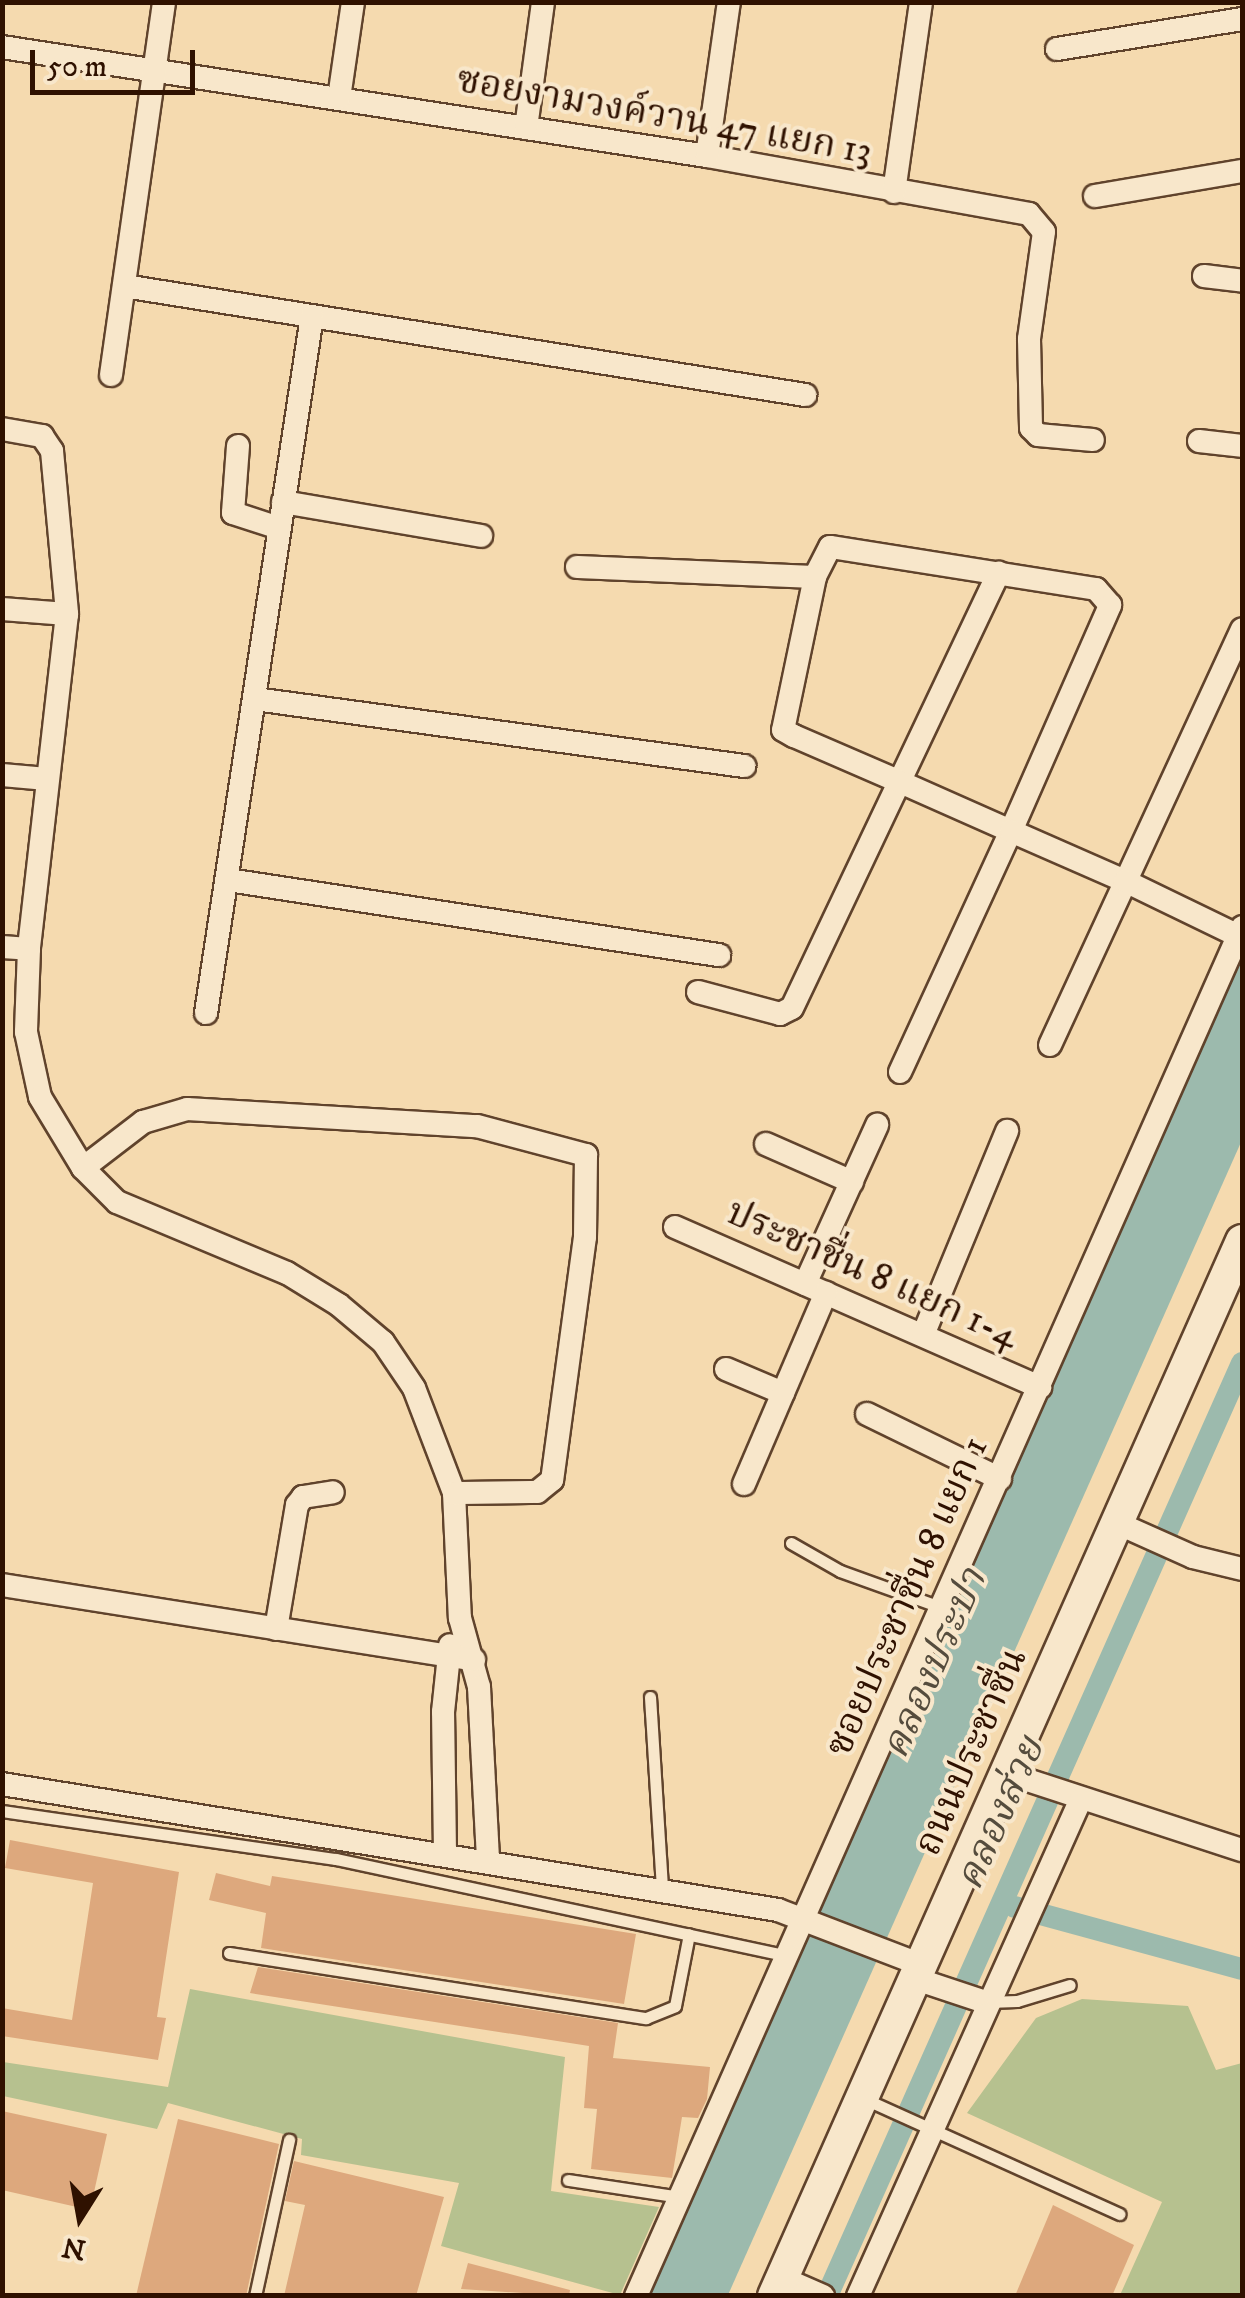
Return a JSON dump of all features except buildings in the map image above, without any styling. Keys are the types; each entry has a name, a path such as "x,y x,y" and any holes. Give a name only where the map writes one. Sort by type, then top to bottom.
{"main road":[{"name":"ถนนประชาชื่น","path":"798,2290 875,2104 918,1972 1021,1779 1132,1529 1242,1241"}],"street":[{"path":"111,375 164,2"},
{"path":"339,98 353,2"},
{"path":"526,128 543,2"},
{"path":"707,156 730,2"},
{"path":"894,192 921,2"},
{"path":"1057,49 1242,18"},
{"name":"ซอยงามวงค์วาน 47 แยก 13","path":"2,47 707,156 1029,214 1041,222 1036,325 1029,339 1031,428 1038,435 1093,440"},
{"path":"1096,196 1242,171"},
{"path":"1204,276 1242,281"},
{"path":"124,286 805,394"},
{"path":"206,1012 312,316"},
{"path":"2,429 42,436 52,451 67,614 29,949 30,1065 40,1097 83,1168 141,1216 287,1272 383,1342 434,1427 454,1494 460,1618 474,1660 488,1860"},
{"path":"1198,441 1242,446"},
{"path":"238,446 233,513 279,528"},
{"path":"283,502 481,536"},
{"path":"900,1072 1011,831 1110,605 1096,589 842,544 826,549 816,577 783,730 898,780 1011,831 1240,932"},
{"path":"577,567 816,577"},
{"path":"698,992 787,1014 998,572"},
{"path":"2,608 67,614"},
{"path":"1050,1045 1242,629"},
{"path":"255,699 744,766"},
{"path":"2,775 46,779"},
{"path":"228,880 720,955"},
{"name":"ซอยประชาชื่น 8 แยก 1","path":"636,2296 1240,932"},
{"path":"2,947 29,949"},
{"path":"83,1168 143,1122 187,1109 477,1126 586,1155 585,1237 552,1480 537,1492 454,1494"},
{"path":"744,1484 783,1393 852,1182 877,1126"},
{"path":"923,1335 1008,1131"},
{"path":"766,1144 852,1182"},
{"name":"ประชาชื่น 8 แยก 1-4","path":"675,1227 1040,1386"},
{"path":"726,1368 783,1393"},
{"path":"866,1414 1000,1479"},
{"path":"276,1629 297,1505 302,1497 333,1492"},
{"path":"1132,1529 1184,1552 1242,1569"},
{"path":"2,1585 474,1660"},
{"path":"445,1853 446,1656 460,1618"},
{"path":"1021,1779 1242,1850"},
{"path":"2,1784 488,1860 804,1916 891,1952 948,1989 980,2001"},
{"path":"858,2296 925,2126 980,2001 1017,1932 1074,1798"}],"lane":[{"path":"791,1543 840,1571 943,1608"},
{"path":"650,1696 662,1890"},
{"path":"2,1811 336,1858 785,1955"},
{"path":"229,1953 646,2018 675,2006 689,1934"},
{"path":"980,2001 1017,2002 1070,1985"},
{"path":"875,2104 1118,2214"},
{"path":"255,2296 289,2140"},
{"path":"568,2180 680,2197"}],"green space":[{"path":"190,1989 565,2057 551,2191 659,2207 620,2295 441,2246 459,2183 301,2155 302,2139 168,2103 157,2129 3,2096 3,2062 168,2087"},
{"path":"1082,1999 1188,2006 1216,2070 1242,2063 1242,2295 1120,2295 1162,2202 967,2113 1036,2018"}],"water":[{"name":"คลองประปา","path":"1242,947 1242,1140 728,2295 642,2296"}],"waterway":[{"name":"คลองส่วย","path":"827,2296 1242,1363"},
{"path":"1015,1907 1242,1969"}]}
